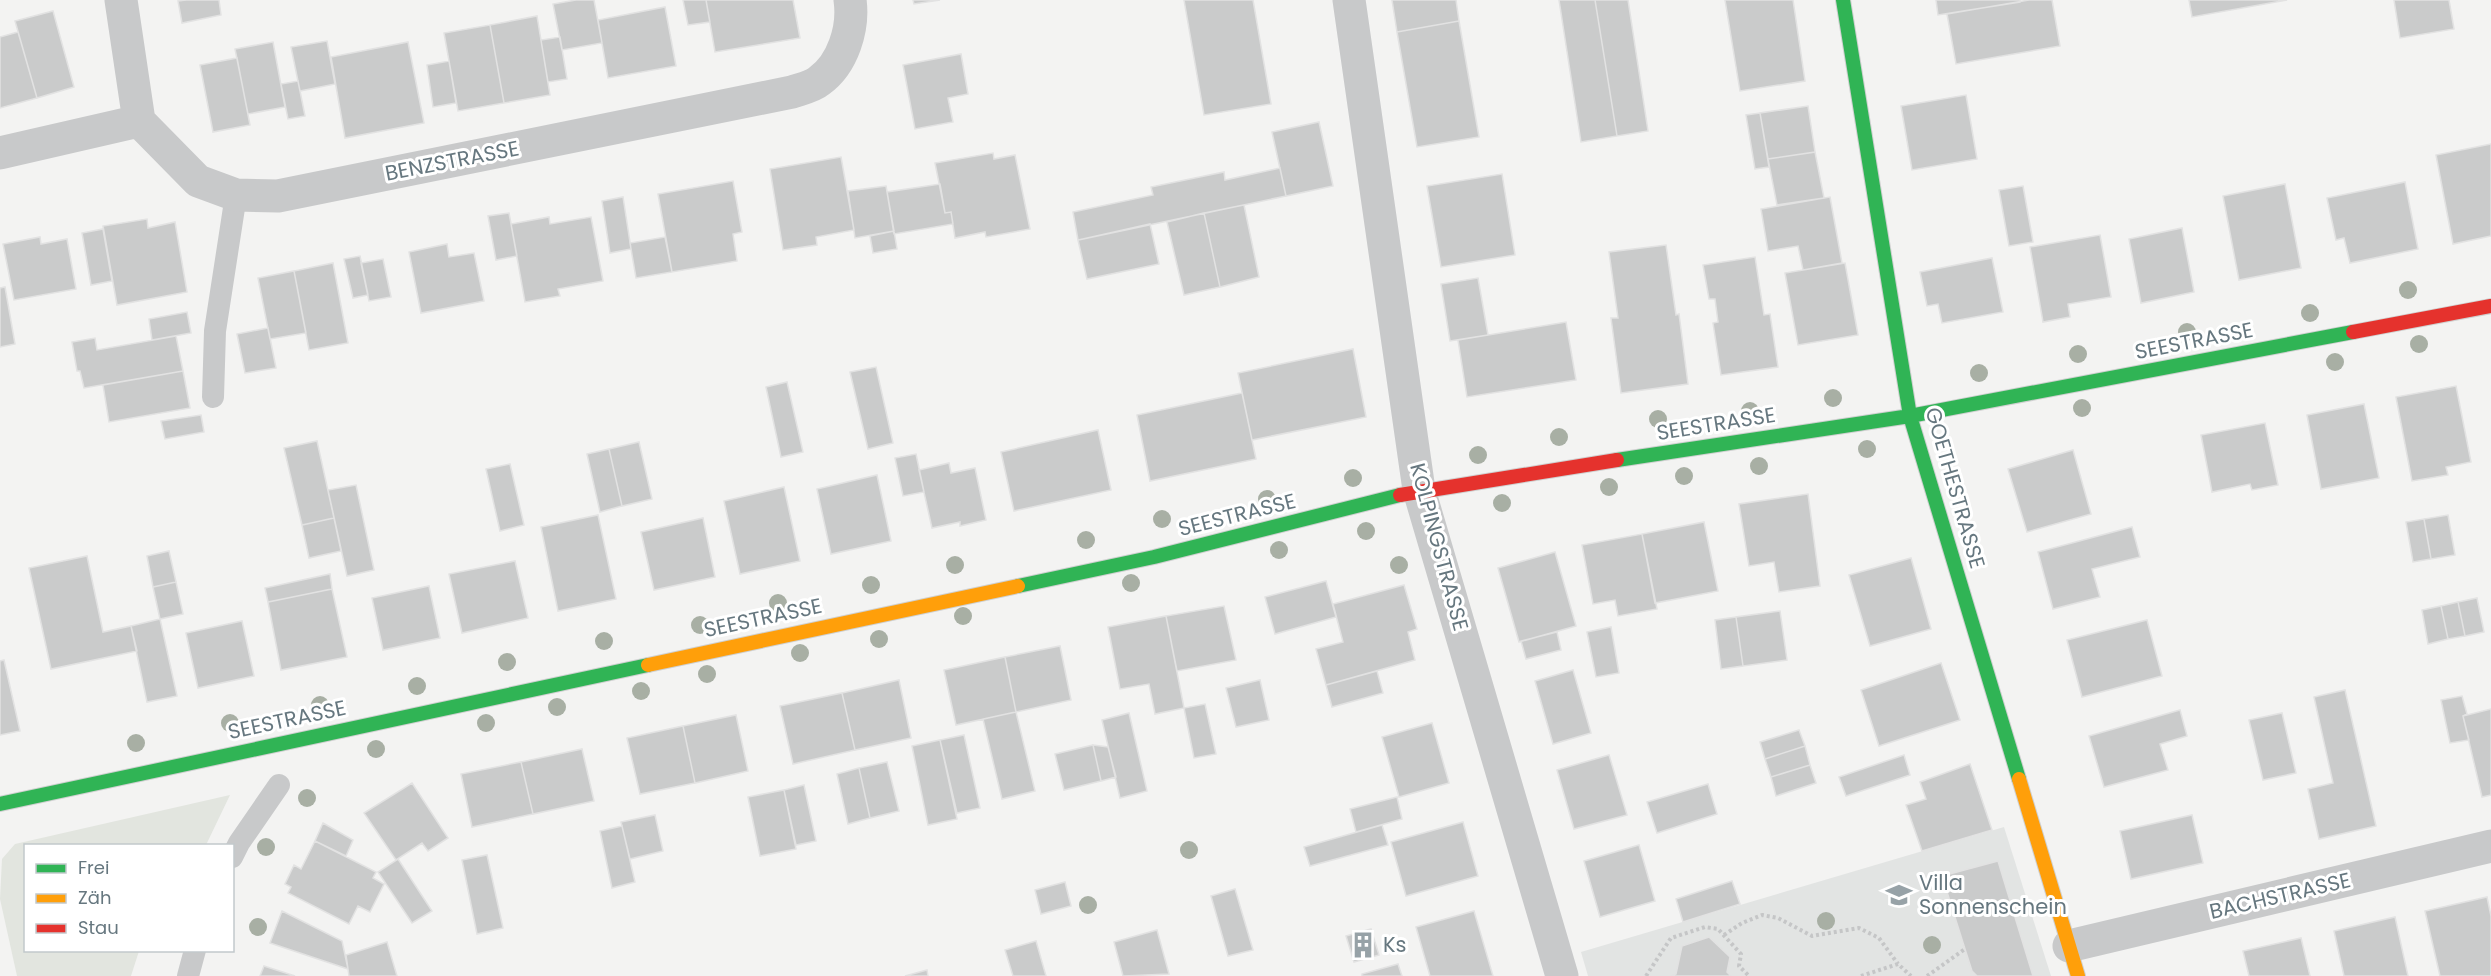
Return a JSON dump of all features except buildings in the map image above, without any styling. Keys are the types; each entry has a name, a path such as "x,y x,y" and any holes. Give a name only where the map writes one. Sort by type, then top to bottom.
{"street":[{"path":"0,153 139,121 121,0"},
{"name":"BENZSTRASSE","path":"139,121 198,181 236,195 278,196 792,92 818,82 834,64 847,41 852,15 850,0"},
{"name":"KOLPINGSTRASSE","path":"1349,0 1419,490 1562,976"},
{"name":"GOETHESTRASSE","path":"1843,0 1910,416 2073,961"},
{"name":"SEESTRASSE","path":"0,804 308,736 1154,557 1419,490 1910,416 2491,306"},
{"name":"BACHSTRASSE","path":"2073,961 2491,846"}],"lane":[{"path":"213,397 215,331 236,195"},
{"path":"234,853 279,784"},
{"path":"188,976 195,952"}],"path":[{"path":"1724,935 1742,923 1762,915 1779,918 1812,936 1859,928 1879,938 1898,964 1911,976"},
{"path":"1646,976 1671,938 1705,927 1718,929 1724,935 1741,954 1739,966 1749,976"},
{"path":"1927,976 1965,949"},
{"path":"1861,976 1898,964"}],"shaded area":[{"path":"230,795 206,844 24,844 24,952 139,952 131,976 17,976 0,899 2,859 15,844"},
{"name":"Villa Sonnenschein","path":"2004,827 2051,976 1588,976 1581,952"}],"traffic: fast":[{"path":"1843,0 1910,416 2019,779"},
{"path":"1617,460 1910,416 2353,332"},
{"path":"1018,586 1154,557 1400,495"},
{"path":"0,804 648,665"}],"traffic: slow":[{"path":"648,665 1018,586"},
{"path":"2019,779 2078,976"}],"traffic: jam":[{"path":"2353,332 2491,306"},
{"path":"1400,495 1617,460"}],"place":[{"name":"Villa Sonnenschein","path":"1899,895"},
{"name":"Ks","path":"1363,945"}]}
